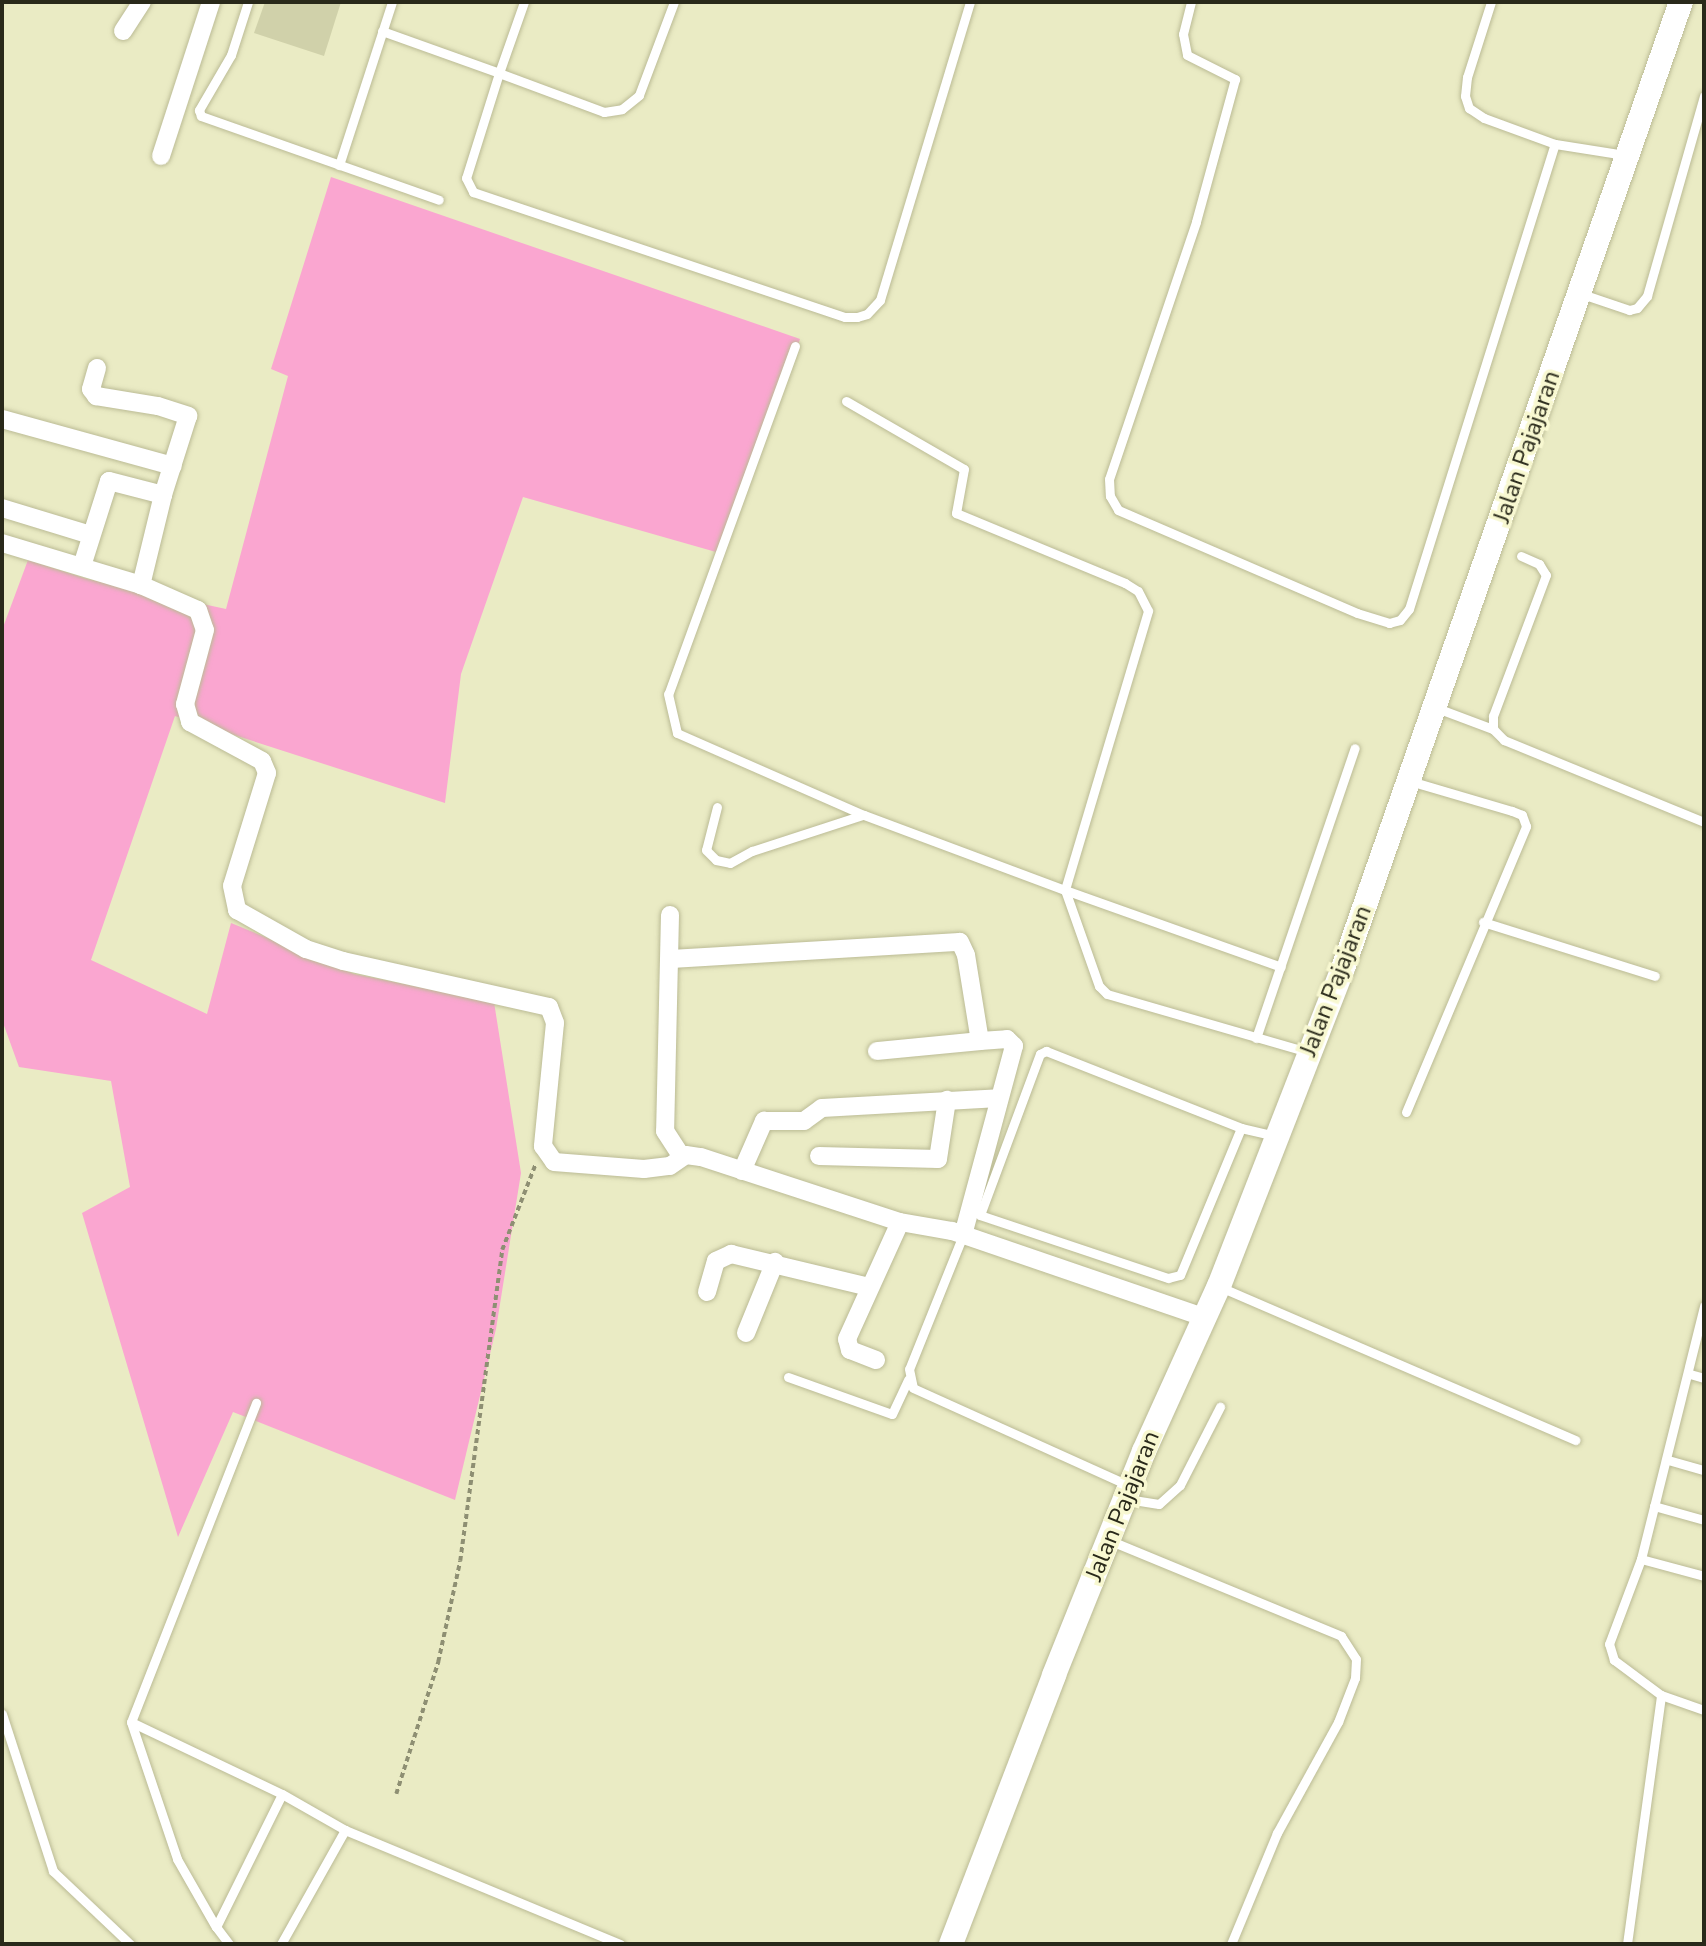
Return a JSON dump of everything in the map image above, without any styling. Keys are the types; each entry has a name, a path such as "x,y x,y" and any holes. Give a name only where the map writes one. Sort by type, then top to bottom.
{"main road":[{"name":"Jalan Pajajaran","path":"951,1944 1108,1540 1203,1317 1219,1286 1278,1137 1437,708 1681,2"}],"street":[{"path":"122,31 142,2"},
{"path":"161,156 211,2"},
{"path":"97,368 91,389 96,396 159,405 188,416 163,495 141,585"},
{"path":"2,419 173,467"},
{"path":"82,566 109,481 163,495"},
{"path":"2,508 91,535"},
{"path":"2,543 141,585 189,605 204,620 186,704 190,722 261,761 267,773 232,886 237,910 306,949 343,961 549,1007 555,1023 543,1146 550,1160 559,1164 644,1169 670,1166 682,1157 701,1157 900,1222 963,1235 1203,1317"},
{"path":"670,915 665,1131 682,1157"},
{"path":"671,959 955,941 964,948 980,1041"},
{"path":"877,1051 1007,1039 1014,1046 963,1235"},
{"path":"742,1171 764,1121 804,1121 822,1108 999,1098"},
{"path":"819,1156 938,1159 947,1100"},
{"path":"876,1360 847,1345 869,1287 900,1222"},
{"path":"707,1292 718,1257 731,1254 775,1262 869,1287"},
{"path":"746,1333 775,1262"}],"lane":[{"path":"248,2 231,55 199,110 201,116 439,200"},
{"path":"338,165 392,2"},
{"path":"524,2 466,178 473,192 845,317 867,314 880,300 970,2"},
{"path":"382,31 499,73 586,109 622,110 639,95 649,77 674,2"},
{"path":"1191,2 1183,34 1187,55 1236,79 1196,222 1109,479 1110,496 1118,510 1357,613 1389,623 1400,620 1409,609 1555,144"},
{"path":"1492,2 1467,77 1465,96 1469,108 1484,118 1555,144 1628,155"},
{"path":"1580,293 1629,310 1637,308 1647,296 1704,96"},
{"path":"795,346 684,643 668,694 677,733 687,741 863,815 1281,967"},
{"path":"846,401 964,469 956,513 1125,583 1138,591 1148,611 1065,890 1099,986 1107,994 1308,1052"},
{"path":"1493,729 1493,716 1546,575 1539,564 1521,556"},
{"path":"1437,708 1493,729 1504,740 1704,822"},
{"path":"1256,1038 1355,748"},
{"path":"1406,1112 1483,922 1521,837 1525,819 1512,811 1410,781"},
{"path":"717,807 706,850 716,860 730,863 752,851 863,815"},
{"path":"1483,922 1655,975"},
{"path":"1241,1128 1180,1275 1168,1278 980,1215 1040,1054 1046,1051 1241,1128 1278,1137"},
{"path":"788,1377 892,1413 908,1380 963,1235"},
{"path":"1219,1286 1576,1440"},
{"path":"1704,1306 1690,1374 1641,1559 1609,1644 1610,1654 1661,1695 1704,1710"},
{"path":"1690,1374 1704,1378"},
{"path":"908,1380 913,1388 1128,1492 1159,1504 1180,1485 1220,1407"},
{"path":"229,1944 216,1927 177,1859 131,1722 256,1403"},
{"path":"1668,1460 1704,1470"},
{"path":"1654,1506 1704,1520"},
{"path":"1108,1540 1341,1636 1356,1659 1355,1678 1338,1721 1277,1833 1231,1944"},
{"path":"1641,1559 1704,1576"},
{"path":"1627,1944 1661,1695"},
{"path":"2,1714 3,1724 53,1871 130,1944"},
{"path":"131,1722 282,1794 345,1830 620,1944"},
{"path":"216,1927 282,1794"},
{"path":"281,1944 345,1830"}],"path":[{"path":"396,1794 438,1662 460,1561 502,1250 543,1146"}],"shaded area":[{"path":"331,177 800,339 723,554 523,497 461,674 445,803 175,716 91,960 207,1014 231,923 354,974 494,1002 521,1173 496,1329 455,1500 233,1412 178,1537 82,1213 130,1187 111,1081 19,1067 2,1020 2,630 28,560 87,579 226,609 288,376 271,369"}],"building":[{"path":"265,2 341,2 324,56 254,33"}]}
